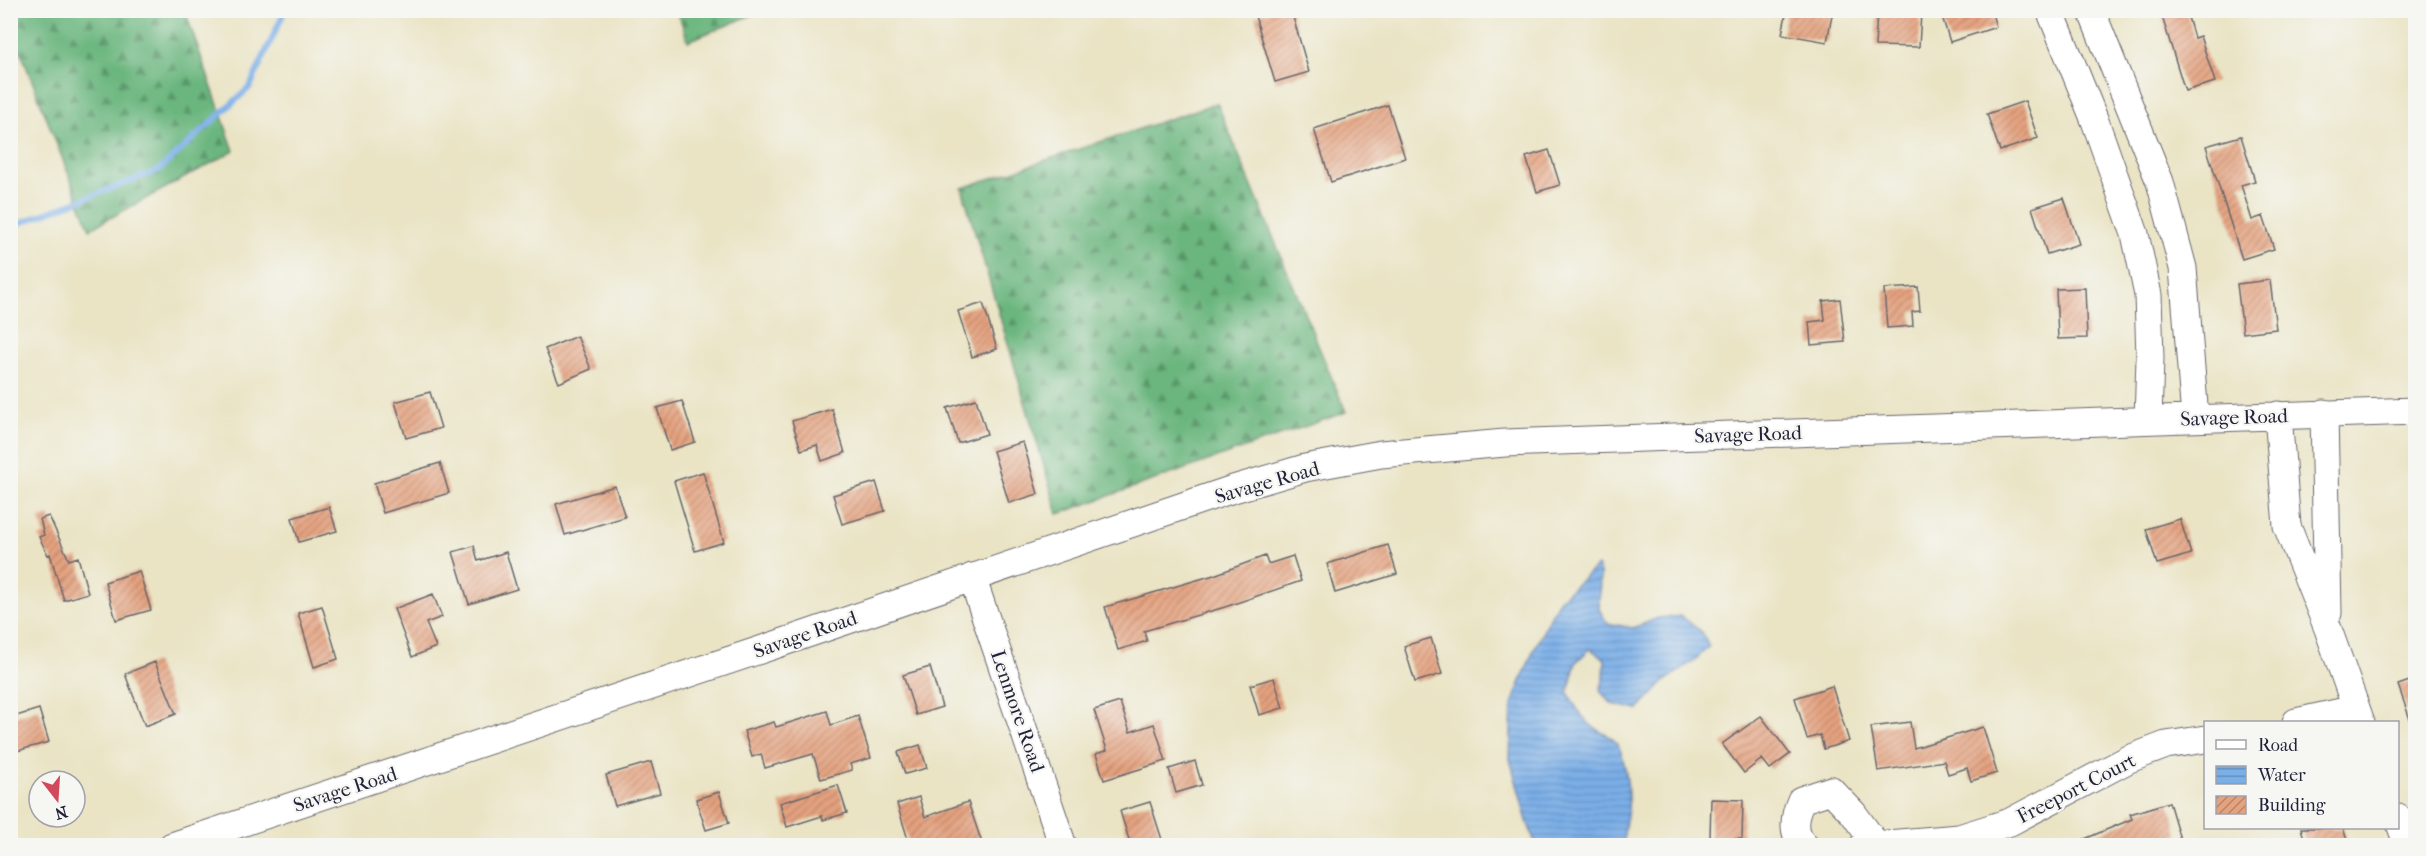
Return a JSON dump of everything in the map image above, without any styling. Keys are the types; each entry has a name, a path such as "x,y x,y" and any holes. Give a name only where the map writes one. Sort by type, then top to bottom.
{"street":[{"path":"2050,10 2122,194 2135,234 2148,295 2150,358 2148,420"},
{"path":"2091,10 2160,182 2183,268 2195,418"},
{"path":"2122,194 2160,182"},
{"name":"Savage Road","path":"172,846 972,577 1305,468 1381,454 1505,443 2415,411"},
{"path":"2324,413 2328,629"},
{"path":"2278,415 2287,526 2328,629 2358,716 2314,721"},
{"name":"Lenmore Road","path":"972,577 1063,846"},
{"name":"Freeport Court","path":"1805,846 1797,839 1794,816 1802,800 1831,790 1853,813 1869,844 1959,838 2010,822 2129,759 2166,745 2204,739"},
{"path":"2399,823 2408,846"}],"green space":[{"path":"11,10 185,11 234,151 90,229 11,27"},
{"path":"677,10 762,10 762,11 688,41"},
{"path":"1217,103 1346,412 1058,514 962,188"}],"water":[{"path":"1597,566 1600,573 1599,609 1607,623 1633,628 1658,618 1681,616 1702,632 1709,646 1697,658 1664,682 1638,710 1612,704 1600,691 1604,678 1605,659 1590,649 1576,662 1568,692 1585,719 1594,728 1610,736 1616,742 1623,758 1628,795 1624,845 1536,845 1510,759 1512,704 1533,651 1559,600"}],"building":[{"path":"1275,10 1291,10 1309,72 1275,82 1255,16"},
{"path":"1787,10 1833,10 1827,42 1782,34"},
{"path":"1940,10 1991,10 1996,27 1950,42"},
{"path":"2160,10 2186,10 2194,38 2200,36 2215,82 2185,91"},
{"path":"1877,12 1921,13 1919,47 1875,46"},
{"path":"2025,101 2038,138 2000,151 1987,114"},
{"path":"1388,105 1405,158 1331,182 1314,129"},
{"path":"2241,136 2255,181 2241,185 2252,220 2263,216 2274,249 2242,259 2206,146"},
{"path":"1549,150 1560,185 1537,192 1526,157"},
{"path":"2064,198 2079,244 2047,254 2032,208"},
{"path":"2270,280 2276,329 2243,333 2237,284"},
{"path":"1918,287 1920,311 1912,312 1913,326 1887,328 1884,289"},
{"path":"2085,288 2087,338 2058,339 2056,289"},
{"path":"1840,299 1845,342 1811,345 1809,322 1825,320 1823,301"},
{"path":"983,303 997,349 972,357 958,311"},
{"path":"577,336 591,369 559,383 545,349"},
{"path":"430,392 441,428 406,438 395,402"},
{"path":"976,399 987,434 958,443 947,408"},
{"path":"682,401 695,442 670,450 657,408"},
{"path":"832,409 845,453 822,461 817,445 801,450 792,421"},
{"path":"1023,442 1038,494 1009,503 993,451"},
{"path":"440,463 449,493 383,513 374,483"},
{"path":"703,472 724,542 695,551 674,481"},
{"path":"876,482 885,511 842,524 833,495"},
{"path":"615,486 625,517 565,535 556,504"},
{"path":"329,507 337,531 299,542 292,518"},
{"path":"49,516 69,560 78,557 88,593 64,600 50,554 48,555 39,537 44,535 40,519"},
{"path":"2180,519 2191,554 2157,564 2146,529"},
{"path":"1388,545 1397,574 1335,593 1327,564"},
{"path":"474,546 478,561 506,552 517,589 469,604 453,552"},
{"path":"1265,556 1268,564 1293,556 1301,581 1144,631 1147,641 1118,650 1105,607 1214,575"},
{"path":"139,571 151,610 116,620 105,582"},
{"path":"433,594 442,617 426,623 436,647 412,657 394,609"},
{"path":"322,606 338,659 314,667 298,613"},
{"path":"1431,638 1442,674 1415,682 1404,646"},
{"path":"155,662 176,714 145,726 125,674"},
{"path":"930,667 942,707 916,715 903,675"},
{"path":"1274,678 1283,708 1259,715 1250,685"},
{"path":"2415,679 2415,728 2413,728 2398,685"},
{"path":"1832,686 1849,741 1824,749 1820,735 1807,739 1795,698"},
{"path":"1120,702 1130,732 1154,724 1166,761 1104,780 1096,754 1107,750 1094,710"},
{"path":"39,709 49,742 10,753 10,718"},
{"path":"827,711 831,725 858,716 871,758 850,764 852,770 821,779 813,754 765,768 761,754 752,757 744,731 774,722 776,727"},
{"path":"1761,716 1790,754 1770,769 1762,759 1744,773 1722,744"},
{"path":"1910,722 1914,748 1983,727 1997,773 1971,781 1967,768 1948,774 1944,761 1878,771 1871,727"},
{"path":"920,745 927,768 905,774 898,752"},
{"path":"1195,761 1202,785 1176,793 1169,769"},
{"path":"651,762 660,793 615,806 606,775"},
{"path":"838,785 847,813 823,820 822,816 787,827 780,803"},
{"path":"719,792 729,823 706,830 696,799"},
{"path":"919,797 925,817 968,802 983,846 910,846 897,804"},
{"path":"1711,799 1743,800 1742,839 1710,838"},
{"path":"1150,802 1164,846 1131,846 1120,811"},
{"path":"2169,802 2182,846 2068,846 2132,819 2130,814"},
{"path":"2301,829 2343,829 2349,846 2306,846"}],"waterway":[{"path":"10,227 159,170 250,87 285,10"}]}
